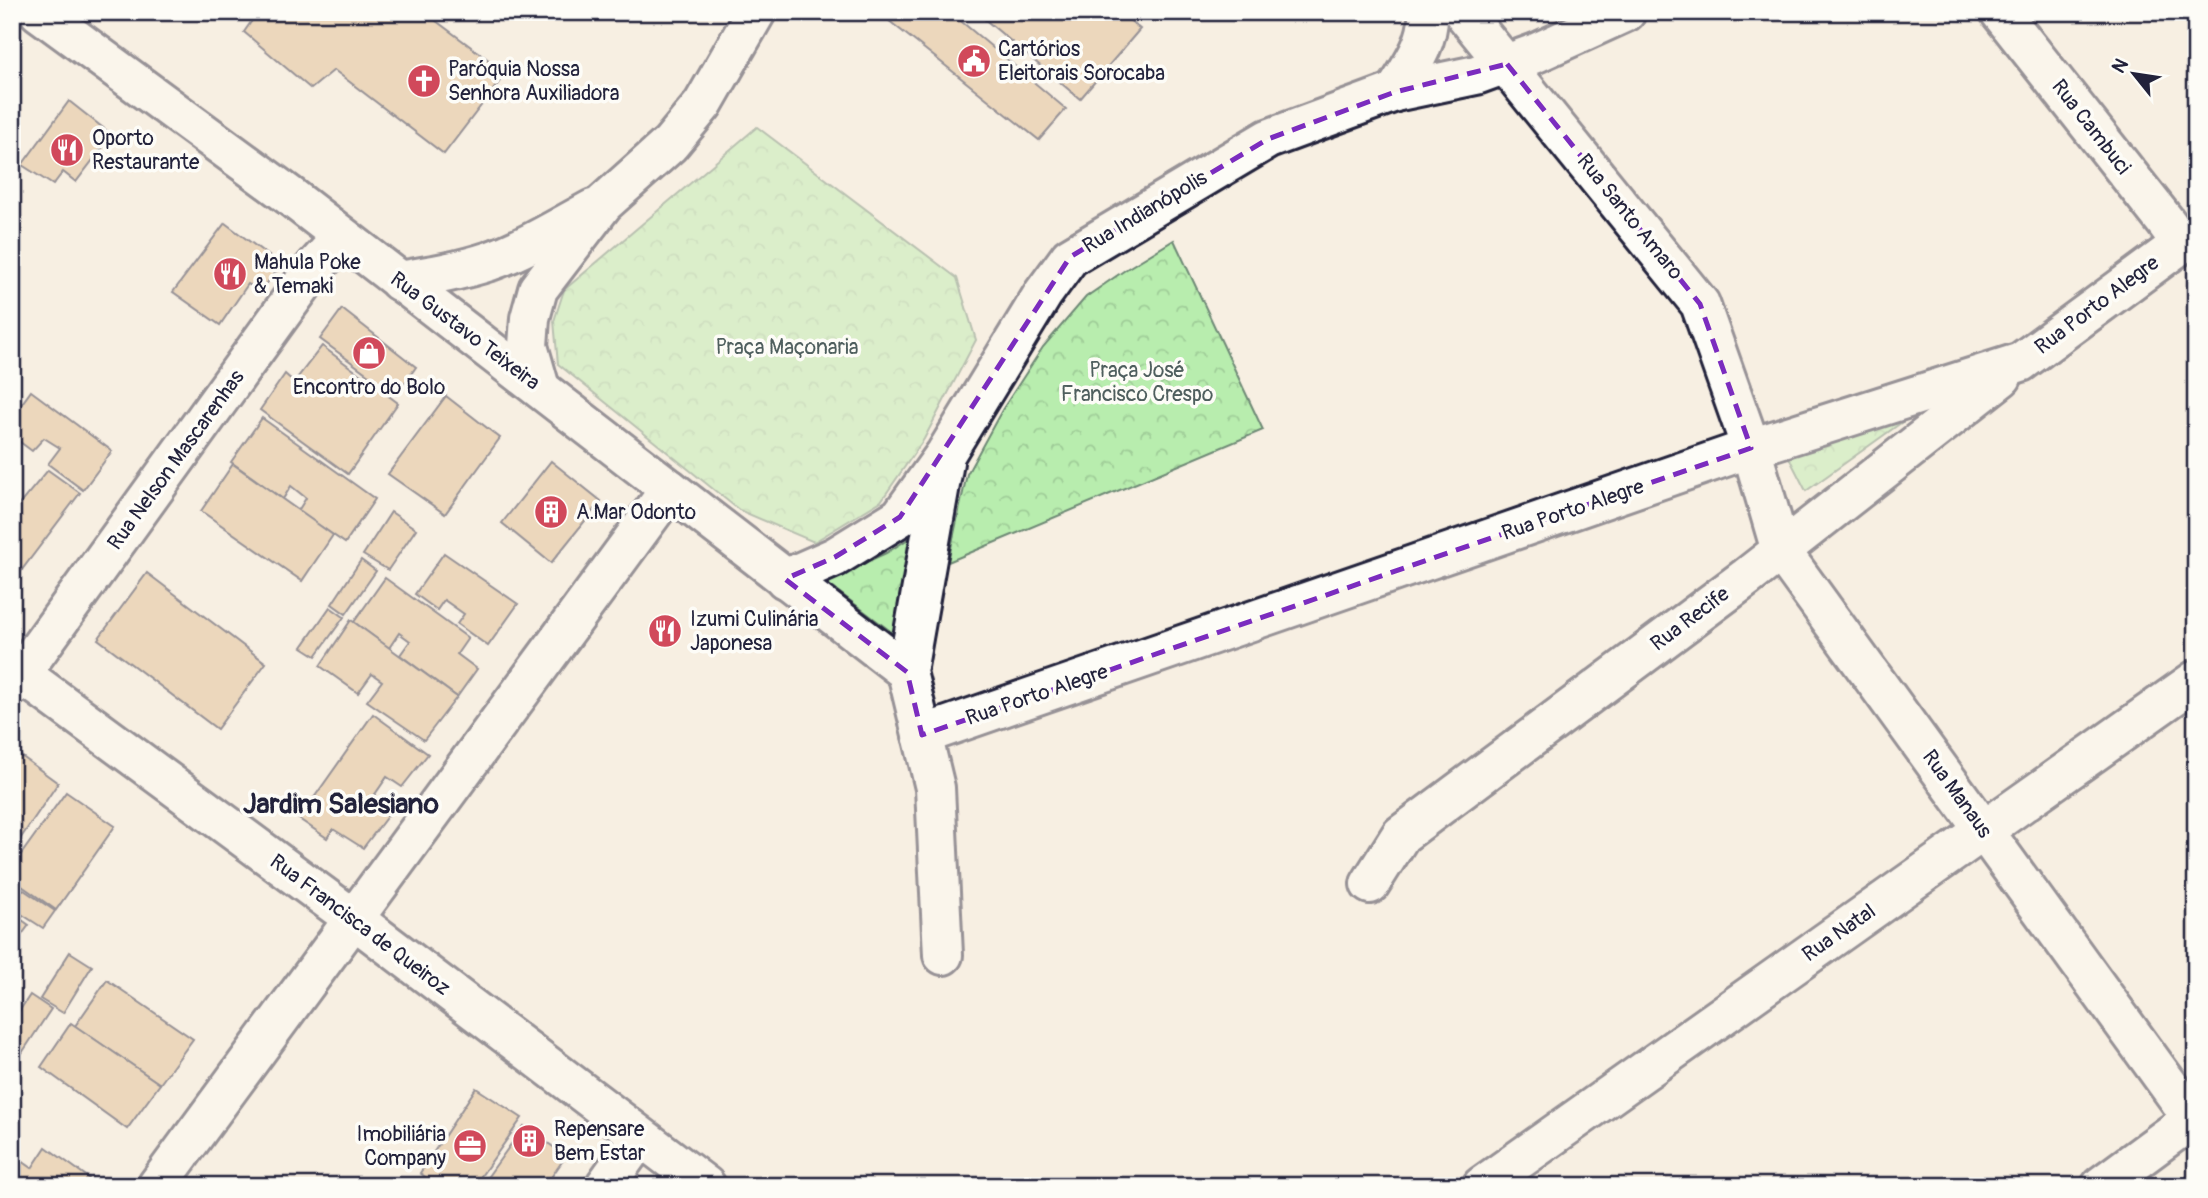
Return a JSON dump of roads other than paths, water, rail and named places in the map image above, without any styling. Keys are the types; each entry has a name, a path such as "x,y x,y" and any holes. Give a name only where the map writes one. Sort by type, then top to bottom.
{"street":[{"name":"Rua Gustavo Teixeira","path":"39,12 290,196 907,672"},
{"path":"540,388 528,346 530,318 537,289 604,203 670,144 703,104 756,12"},
{"path":"1395,92 1419,54 1428,12"},
{"name":"Rua Santo Amaro","path":"1463,12 1700,304 1751,448"},
{"name":"Rua Indianópolis","path":"785,579 835,557 900,517 946,453 1043,294 1070,257 1268,139 1395,92 1476,75 1626,12"},
{"name":"Rua Cambuci","path":"2000,12 2165,220 2188,238"},
{"path":"399,281 451,272 492,260 604,203"},
{"name":"Rua Nelson Mascarenhas","path":"15,675 315,267 342,237"},
{"name":"Rua Porto Alegre","path":"922,735 1751,448 2021,362 2188,238"},
{"name":"Rua Recife","path":"1370,884 1401,835 1781,551 2021,362"},
{"name":"Rua Manaus","path":"1751,448 1781,551 2194,1119"},
{"name":"Rua Indianópolis","path":"907,672 946,453"},
{"path":"157,1186 670,489"},
{"path":"907,672 935,788 943,955"},
{"name":"Rua Francisca de Queiroz","path":"15,675 354,919 706,1186"},
{"name":"Rua Natal","path":"1482,1186 2196,680"},
{"path":"2101,1186 2194,1119"},
{"path":"605,1186 640,1137"}],"place":[{"name":"Cartórios Eleitorais Sorocaba","path":"974,61"},
{"name":"Paróquia Nossa Senhora Auxiliadora","path":"424,81"},
{"name":"Oporto Restaurante","path":"67,150"},
{"name":"Mahula Poke & Temaki","path":"230,274"},
{"name":"Encontro do Bolo","path":"369,353"},
{"name":"A.Mar Odonto","path":"551,512"},
{"name":"Izumi Culinária Japonesa","path":"665,631"},
{"name":"Repensare Bem Estar","path":"529,1141"},
{"name":"Imobiliária Company","path":"470,1146"}],"district":[{"name":"Jardim Salesiano","path":"341,804"}],"park label":[{"name":"Praça Maçonaria","path":"787,347"},
{"name":"Praça José Francisco Crespo","path":"1137,382"}]}
